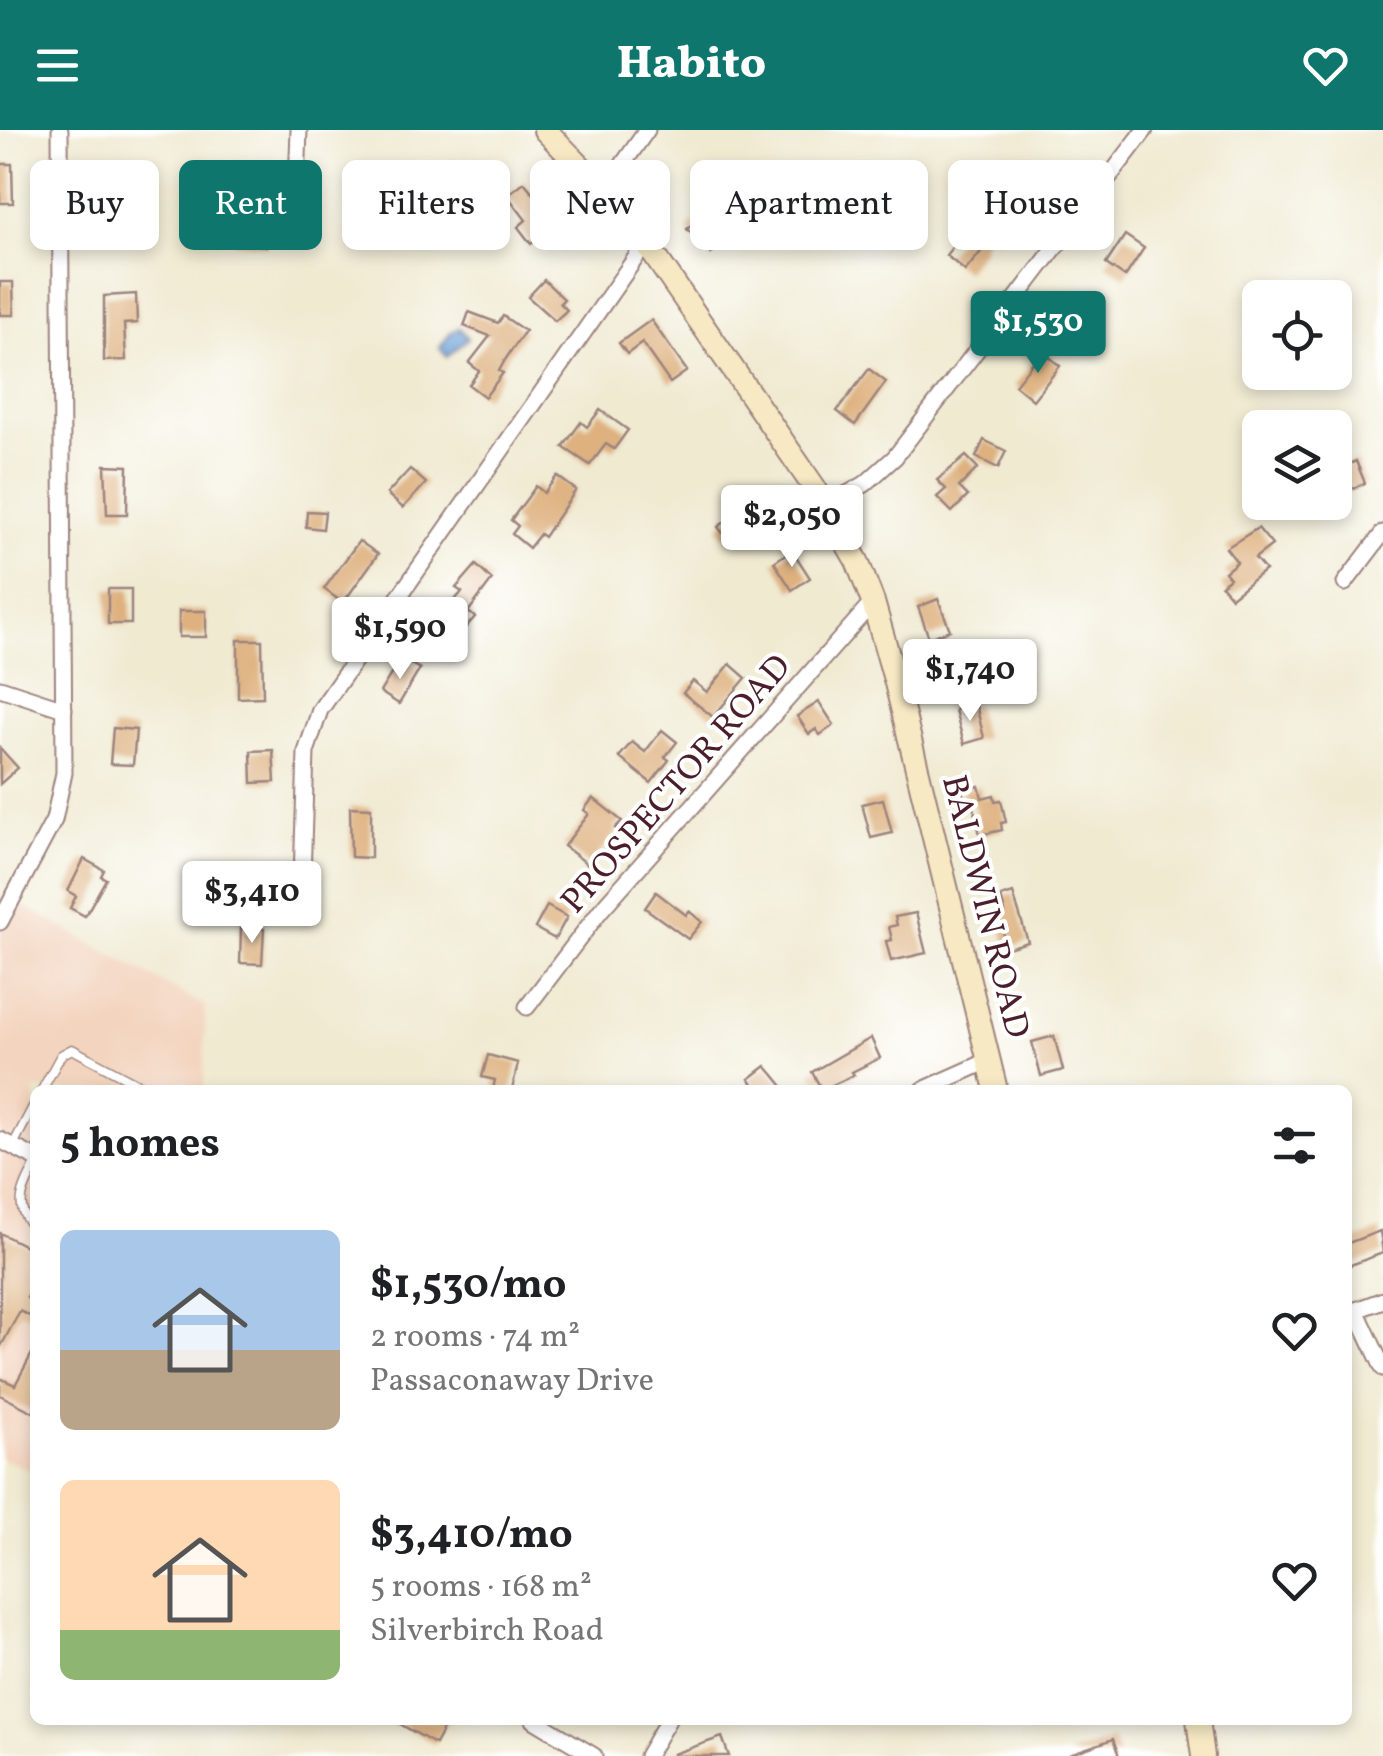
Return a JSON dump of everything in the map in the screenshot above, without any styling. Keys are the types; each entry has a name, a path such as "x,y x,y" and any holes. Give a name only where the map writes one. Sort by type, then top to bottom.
{"street":[{"path":"0,922 58,811 64,773 60,130"},
{"path":"298,160 299,130"},
{"name":"BALDWIN ROAD","path":"545,130 574,160"},
{"path":"625,160 646,130"},
{"path":"826,506 865,484 896,457 1145,130"},
{"path":"301,910 306,752 320,710 641,250"},
{"name":"BALDWIN ROAD","path":"651,250 826,506 873,602 995,1085"},
{"path":"1345,583 1383,533"},
{"name":"PROSPECTOR ROAD","path":"527,1007 600,911 873,602"},
{"path":"0,688 64,709"},
{"path":"934,1085 988,1061"},
{"path":"6,1143 30,1155"},
{"path":"1383,1300 1352,1312 1383,1368"},
{"path":"542,1725 594,1756"},
{"path":"647,1756 665,1725"},
{"path":"1199,1725 1203,1756"}],"lane":[{"path":"45,1085 61,1056 72,1049 140,1085"},
{"path":"6,1143 30,1111"},
{"path":"30,1178 20,1203 30,1223"}],"shaded area":[{"path":"0,893 205,1006 204,1085 30,1085 30,1470 0,1458"}],"water":[{"path":"459,328 468,338 447,357 440,348 450,333"}],"building":[{"path":"0,164 12,164 13,203 0,203"},
{"path":"524,182 530,189 530,243 518,227 526,220 510,199 510,193"},
{"path":"1125,235 1144,248 1125,277 1106,264"},
{"path":"950,250 982,250 965,271 946,255"},
{"path":"544,280 564,299 560,303 567,310 555,321 528,297"},
{"path":"0,282 13,282 14,315 0,315"},
{"path":"136,294 137,323 124,324 126,360 104,361 104,296"},
{"path":"469,312 498,323 503,316 525,331 485,397 469,385 479,371 469,363 490,336 464,326"},
{"path":"651,320 687,371 670,383 642,343 627,354 619,343"},
{"path":"1042,351 1060,366 1033,400 1015,385"},
{"path":"869,369 886,382 855,425 837,411"},
{"path":"600,410 628,430 614,449 606,444 590,465 563,447 581,422 587,427"},
{"path":"984,440 1006,451 998,468 976,457"},
{"path":"966,456 978,468 959,487 968,496 952,512 937,497 946,489 937,480"},
{"path":"1356,461 1365,483 1352,489 1352,463"},
{"path":"105,465 128,466 127,514 107,514"},
{"path":"410,469 426,483 403,508 387,494"},
{"path":"557,476 576,490 544,537 540,534 529,548 512,534 518,526 511,520 536,486 544,493"},
{"path":"307,511 325,512 323,529 306,527"},
{"path":"739,511 750,525 729,541 718,527"},
{"path":"1258,528 1272,545 1255,558 1265,570 1231,597 1221,585 1230,578 1225,572 1237,562 1226,548"},
{"path":"359,541 378,554 343,603 324,589"},
{"path":"792,550 810,578 792,590 774,562"},
{"path":"476,565 492,580 468,612 475,617 457,637 441,623 449,614 445,611 462,592 456,588"},
{"path":"108,589 131,589 131,624 108,624"},
{"path":"938,599 950,630 929,638 918,607"},
{"path":"179,611 206,611 206,637 179,637"},
{"path":"238,640 262,640 263,697 238,698"},
{"path":"407,662 420,669 399,704 380,692 396,666 402,670"},
{"path":"730,664 746,678 713,717 683,693 693,681 707,692"},
{"path":"819,702 834,725 820,735 816,729 809,734 797,716"},
{"path":"976,705 984,738 964,744 955,710"},
{"path":"113,728 136,730 133,765 110,764"},
{"path":"662,730 677,742 651,783 619,757 632,742 645,752"},
{"path":"0,748 18,768 0,784"},
{"path":"273,750 275,782 252,783 251,751"},
{"path":"979,786 982,798 994,795 995,801 1001,800 1006,822 1001,823 1002,830 980,835 973,802 965,804 962,790"},
{"path":"593,798 622,821 590,866 564,846 589,814 584,810"},
{"path":"883,799 892,833 871,838 862,804"},
{"path":"350,807 371,808 371,858 351,857"},
{"path":"84,859 104,870 101,876 106,879 85,916 70,908 76,896 68,891"},
{"path":"656,892 702,922 688,939 645,908"},
{"path":"1013,893 1028,942 1008,948 997,914 1005,912 1001,897"},
{"path":"547,906 567,917 555,939 535,928"},
{"path":"916,913 926,953 891,961 886,941 892,940 889,927 897,925 895,917"},
{"path":"241,928 264,929 262,964 240,963"},
{"path":"1054,1036 1063,1070 1041,1076 1032,1042"},
{"path":"871,1038 880,1058 833,1085 819,1085 812,1072"},
{"path":"488,1055 518,1063 513,1085 494,1085 495,1080 482,1077"},
{"path":"766,1066 782,1085 754,1085 749,1079"},
{"path":"1380,1231 1383,1253 1352,1265 1352,1242"},
{"path":"0,1233 30,1248 30,1316 20,1311 0,1348"},
{"path":"30,1357 30,1410 0,1395 0,1378 15,1385"},
{"path":"402,1725 445,1725 435,1744"},
{"path":"722,1737 729,1756 673,1754"},
{"path":"1113,1739 1119,1756 1070,1756 1070,1754"}]}
